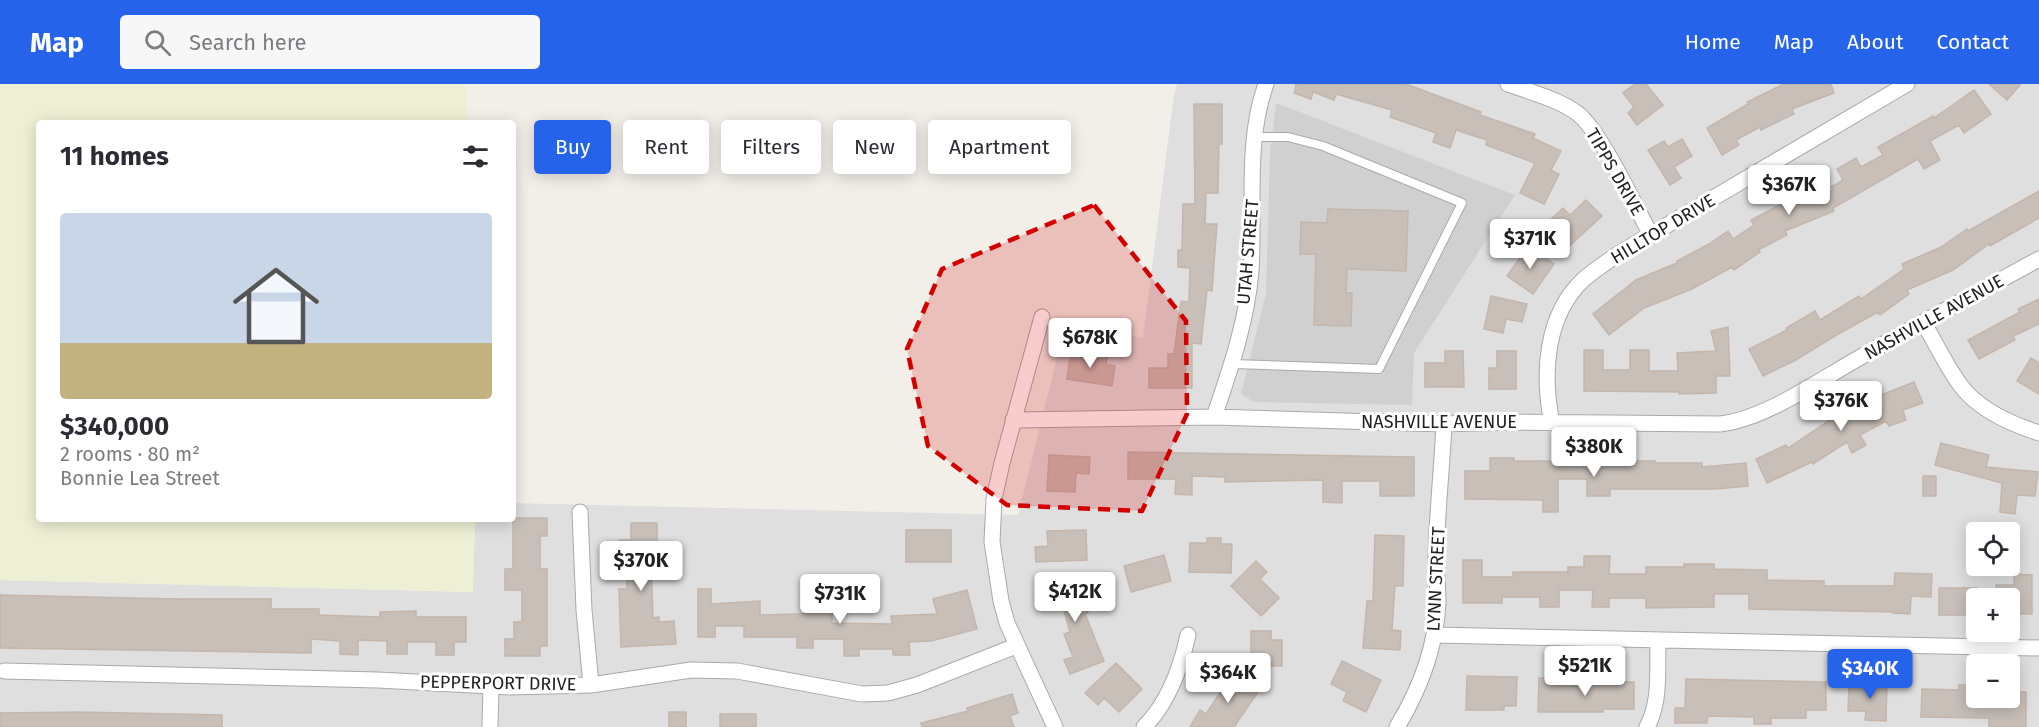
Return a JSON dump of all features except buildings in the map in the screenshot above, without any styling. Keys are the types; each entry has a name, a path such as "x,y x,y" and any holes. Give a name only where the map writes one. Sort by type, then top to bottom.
{"street":[{"name":"UTAH STREET","path":"1214,417 1233,364 1250,274 1254,137 1260,100 1266,84"},
{"name":"TIPPS DRIVE","path":"1508,84 1577,113 1603,147 1651,235"},
{"name":"HILLTOP DRIVE","path":"1552,423 1546,378 1550,340 1569,298 1583,279 1618,254 1907,84"},
{"name":"NASHVILLE AVENUE","path":"1013,420 1214,417 1444,424 1736,423 1772,407 2039,259"},
{"path":"1042,317 994,499 992,542 1006,623 1056,727"},
{"path":"1923,322 1961,387 1992,412 2020,427 2039,433"},
{"name":"LYNN STREET","path":"1397,727 1410,705 1430,653 1434,635 1438,601 1436,557 1444,424"},
{"path":"580,512 584,610 591,685"},
{"path":"1143,727 1169,692 1182,662 1188,634"},
{"path":"1434,635 2039,648"},
{"path":"1647,727 1655,713 1658,640"},
{"name":"PEPPERPORT DRIVE","path":"3,670 378,680 491,686 591,685 702,670 737,671 862,694 888,693 917,685 1017,646"},
{"path":"490,727 491,686"}],"lane":[{"path":"1233,364 1379,369 1462,203 1323,146 1288,136 1254,137"}],"highlighted area":[{"path":"1094,205 1186,321 1187,414 1142,511 1007,505 928,446 907,349 942,269"}],"shaded area":[{"path":"1177,84 2039,84 2039,727 0,727 0,580 472,592 475,522 516,522 516,503 1018,515 1065,326 1143,338"},
{"path":"1276,103 1515,195 1414,353 1412,405 1254,402 1241,394 1266,294 1270,153"}],"green space":[{"path":"0,84 466,84 467,120 36,120 36,522 475,522 473,592 0,580"}]}
